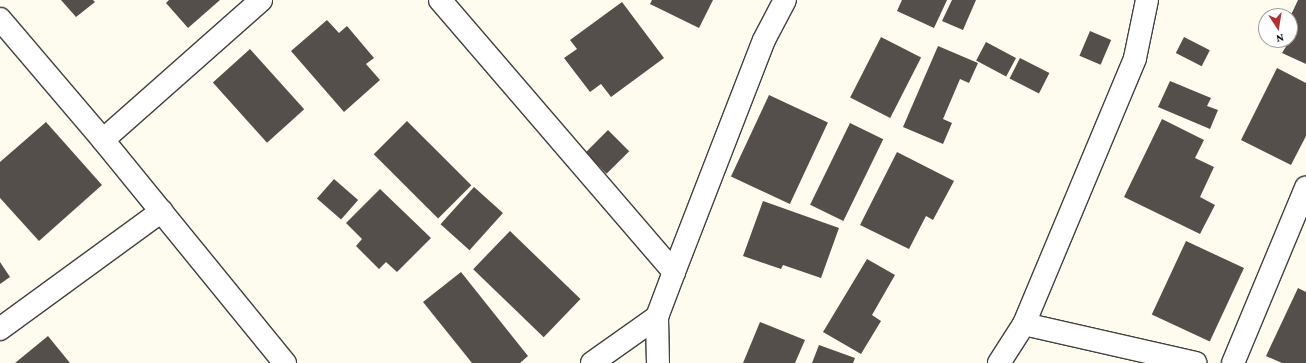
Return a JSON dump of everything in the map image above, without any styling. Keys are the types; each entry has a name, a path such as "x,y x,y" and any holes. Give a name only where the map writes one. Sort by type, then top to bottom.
{"street":[{"path":"103,140 261,0"},
{"path":"440,0 674,272"},
{"path":"658,363 657,317 764,40 785,0"},
{"path":"999,363 1024,324 1135,58 1147,0"},
{"path":"0,19 162,211 285,363"},
{"path":"1233,363 1306,188"},
{"path":"0,330 162,211"},
{"path":"592,363 657,317"},
{"path":"1024,324 1196,363"}],"building":[{"path":"61,0 93,0 95,2 76,17"},
{"path":"169,0 220,0 188,28 166,3"},
{"path":"652,0 713,0 699,28 650,4"},
{"path":"902,0 947,0 934,28 897,11"},
{"path":"952,0 976,0 963,30 942,21"},
{"path":"1298,0 1306,0 1306,64 1282,53 1285,48 1298,48 1298,8 1294,8"},
{"path":"622,2 664,58 611,97 601,84 590,92 564,58 577,49 570,40"},
{"path":"327,20 339,33 347,26 374,58 366,64 380,80 344,112 291,51"},
{"path":"1090,31 1111,40 1101,65 1079,56"},
{"path":"881,37 921,57 890,118 850,98"},
{"path":"1184,37 1210,50 1202,66 1176,53"},
{"path":"986,42 1016,58 1006,77 976,61"},
{"path":"938,46 978,63 969,83 960,79 943,119 952,123 943,144 903,127"},
{"path":"250,49 304,109 267,143 213,82"},
{"path":"1020,58 1049,73 1039,93 1010,78"},
{"path":"1277,68 1306,83 1306,136 1291,165 1241,140"},
{"path":"1170,81 1211,98 1207,106 1218,110 1210,129 1158,107"},
{"path":"769,95 828,122 790,204 731,177"},
{"path":"1162,119 1204,140 1195,158 1214,167 1200,197 1215,205 1200,234 1124,197"},
{"path":"407,121 471,185 438,219 374,154"},
{"path":"46,122 102,185 39,241 0,198 0,162"},
{"path":"850,123 883,139 843,221 810,205"},
{"path":"608,130 629,151 607,174 585,153"},
{"path":"897,152 954,181 933,220 926,216 909,249 860,225"},
{"path":"334,179 358,200 341,220 317,199"},
{"path":"474,187 503,213 470,250 441,224"},
{"path":"380,189 431,238 397,272 386,262 379,269 356,246 362,239 346,223"},
{"path":"763,201 839,228 821,278 783,265 781,269 743,256"},
{"path":"510,231 580,299 544,337 473,269"},
{"path":"1186,241 1244,268 1210,341 1152,314"},
{"path":"867,259 895,275 872,315 881,321 861,354 823,332"},
{"path":"0,262 10,277 0,284"},
{"path":"461,272 528,356 520,363 472,363 423,302"},
{"path":"1298,288 1306,292 1306,363 1282,363 1266,356"},
{"path":"760,322 805,340 795,363 743,363"},
{"path":"48,336 70,363 15,363"},
{"path":"819,345 855,358 853,363 812,363"}]}
